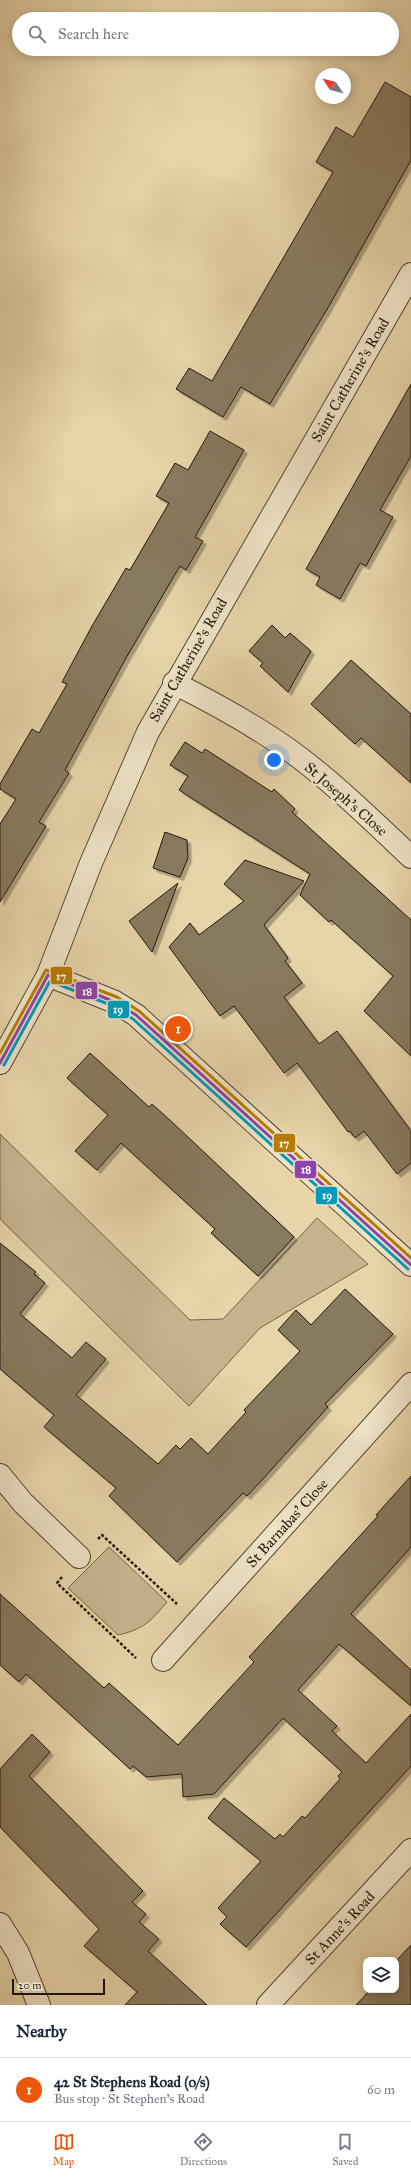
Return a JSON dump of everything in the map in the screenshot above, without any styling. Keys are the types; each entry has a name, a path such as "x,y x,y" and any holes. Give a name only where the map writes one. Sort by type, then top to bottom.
{"street":[{"name":"Saint Catherine's Road","path":"0,1063 48,975 91,863 148,732 174,683 411,274"},
{"name":"St Joseph's Close","path":"174,683 230,712 300,758 340,790 411,858"},
{"path":"48,975 115,1002 136,1015 411,1264"},
{"name":"St Barnabas' Close","path":"162,1660 411,1384"},
{"path":"0,1475 23,1503 79,1557"},
{"name":"St Anne's Road","path":"268,2005 411,1850"},
{"path":"0,1924 18,1953 39,2005"}],"path":[{"path":"140,1662 57,1583 79,1557 102,1535 178,1605"}],"shaded area":[{"path":"0,1134 190,1320 223,1319 317,1218 368,1264 260,1328 189,1406 0,1219"},
{"path":"109,1547 167,1602 146,1624 127,1633 118,1635 68,1588"}],"building":[{"path":"385,82 411,97 411,160 329,306 270,404 241,387 223,417 176,389 189,368 212,381 333,172 316,162 336,127 353,137"},
{"path":"411,384 411,456 380,510 393,517 366,566 360,563 340,599 316,585 320,577 306,569"},
{"path":"210,431 244,450 195,537 203,541 186,570 180,566 126,658 65,770 69,773 39,822 46,826 0,902 0,824 16,799 0,789 0,784 32,729 39,733 67,684 62,682 92,626 126,568 130,570 169,503 156,496 175,463 188,470"},
{"path":"272,625 285,638 290,633 311,651 288,692 260,666 263,663 249,651"},
{"path":"351,660 411,714 411,783 361,738 355,744 311,704"},
{"path":"185,742 202,753 205,749 272,792 274,789 295,809 292,812 411,920 411,1056 364,1011 393,976 331,920 329,922 300,895 310,874 179,790 188,776 170,765"},
{"path":"165,832 187,840 188,858 180,877 153,868"},
{"path":"245,860 304,881 264,925 288,958 285,961 302,983 284,997 319,1044 337,1031 411,1131 411,1163 397,1174 364,1131 355,1138 350,1131 348,1132 297,1063 284,1073 234,1006 220,1016 169,947 190,923 199,935 244,901 224,884"},
{"path":"178,883 152,952 129,921"},
{"path":"90,1053 149,1107 152,1104 294,1237 258,1276 211,1233 215,1229 121,1143 97,1170 75,1151 108,1115 67,1078"},
{"path":"0,1243 36,1272 34,1274 45,1283 20,1314 72,1358 86,1342 106,1359 76,1395 158,1464 176,1445 180,1449 191,1438 208,1454 246,1412 244,1410 300,1351 278,1330 296,1310 311,1325 345,1289 393,1334 325,1404 328,1407 247,1496 243,1493 177,1562 109,1496 116,1488 44,1427 54,1415 0,1369"},
{"path":"411,1476 411,1547 351,1614 411,1670 411,1706 339,1644 298,1690 337,1726 332,1731 366,1763 411,1714 411,1766 246,1947 220,1924 227,1917 218,1908 261,1861 208,1818 224,1798 275,1839 280,1834 283,1837 302,1816 305,1818 340,1779 338,1776 342,1772 283,1718 214,1794 183,1797 182,1774 146,1777 133,1766 130,1769 26,1674 19,1682 0,1665 0,1594 104,1688 109,1683 178,1745 254,1662 249,1657 378,1516 376,1515"},
{"path":"32,1734 50,1752 29,1776 143,1891 132,1902 146,1914 139,1922 159,1939 148,1951 207,2005 125,2005 137,1992 84,1946 99,1929 0,1827 0,1769"},
{"path":"411,1945 411,2005 356,2005 367,1993 399,1993 399,1958"}],"transit line":[{"name":"17","path":"0,1053 46,970 117,997 139,1011 411,1258"},
{"name":"18","path":"0,1063 48,975 115,1002 136,1015 411,1265"},
{"name":"19","path":"4,1065 50,981 113,1006 133,1019 408,1269"}],"place":[{"name":"42 St Stephens Road (o/s)","path":"178,1029"}]}
